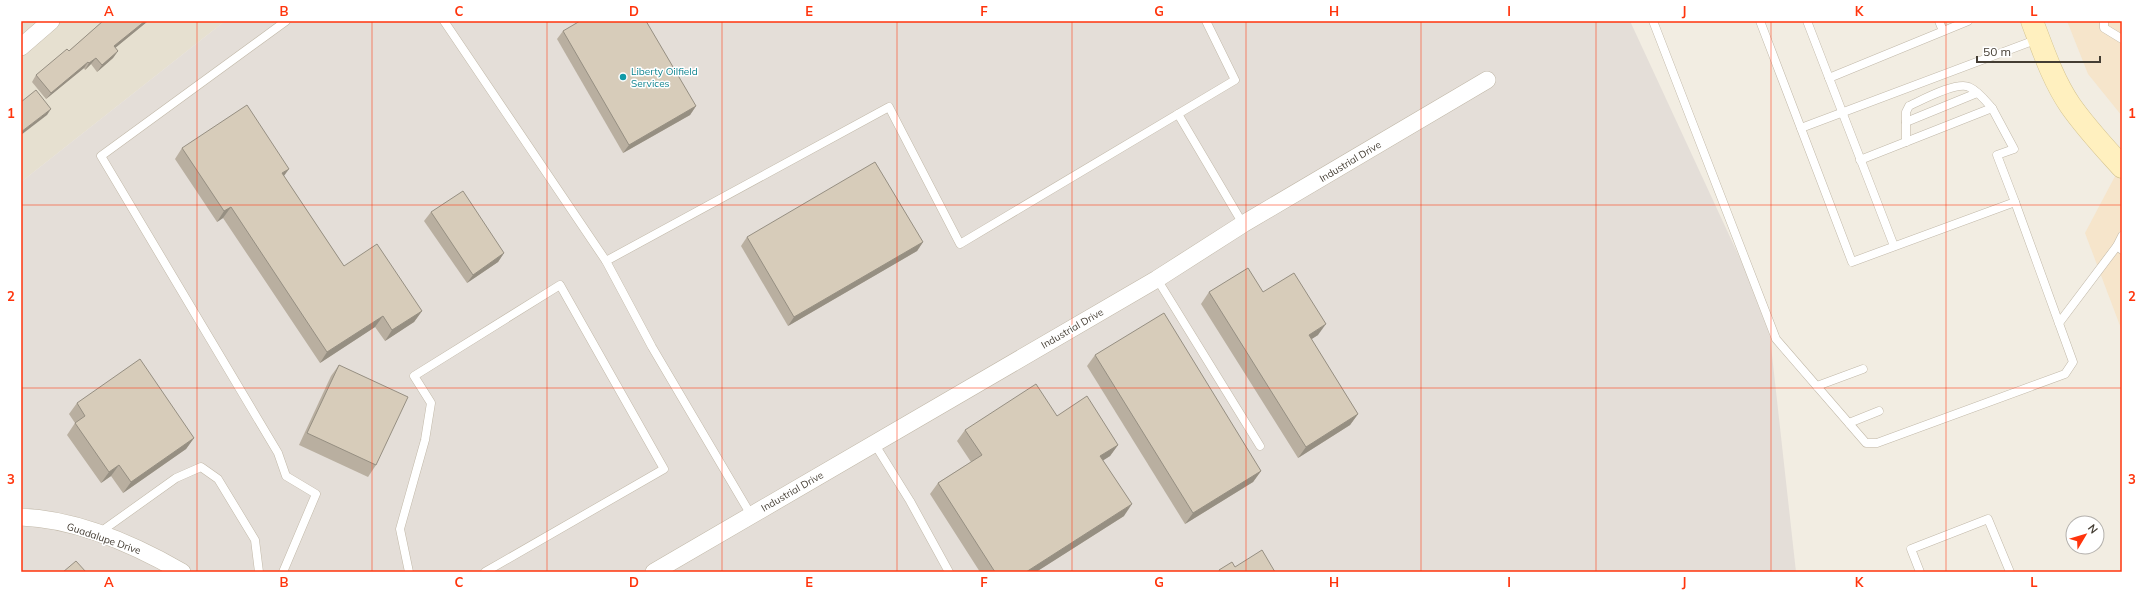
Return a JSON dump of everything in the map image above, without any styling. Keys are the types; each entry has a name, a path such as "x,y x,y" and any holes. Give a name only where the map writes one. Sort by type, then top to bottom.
{"main road":[{"path":"2036,30 2052,72 2069,104 2094,138 2122,167"}],"street":[{"path":"21,47 52,21"},
{"name":"Industrial Drive","path":"654,572 1157,279 1242,224 1488,80"},
{"name":"Guadalupe Drive","path":"21,517 38,517 98,534 142,551 182,572"}],"lane":[{"path":"283,572 316,494 286,476 278,453 100,156 286,21"},
{"path":"444,21 606,261 652,347 751,515"},
{"path":"606,261 889,108 960,244 1235,80 1206,21"},
{"path":"1653,21 1776,339 1866,443 1877,443 2065,374 2073,362 1997,155 2014,149 1992,108 1977,93 1967,86 1954,87 1909,106 1906,112 1906,142"},
{"path":"1760,21 1852,262 2015,202"},
{"path":"1807,21 1894,246"},
{"path":"1939,21 1943,31"},
{"path":"1829,78 1968,21"},
{"path":"2104,21 2104,28 2122,39"},
{"path":"1801,128 2036,30"},
{"path":"1906,122 1977,93"},
{"path":"1860,160 1992,108"},
{"path":"1178,114 1242,224"},
{"path":"2059,324 2119,248 2122,236"},
{"path":"1157,279 1260,446"},
{"path":"409,572 400,529 425,440 431,403 414,376 560,285 664,469 485,572"},
{"path":"1817,386 1863,369"},
{"path":"1849,423 1878,412"},
{"path":"874,443 910,501 949,572"},
{"path":"98,534 176,478 201,467 218,479 255,540 259,572"},
{"path":"1920,572 1911,549 1988,519 2010,572"}],"shaded area":[{"path":"21,21 225,21 21,182"},
{"path":"225,21 1630,21 1768,319 1796,572 21,572 21,182"},
{"path":"2067,21 2122,21 2122,116 2088,74"},
{"path":"2122,163 2122,331 2085,233"}],"building":[{"path":"103,21 145,21 114,46 118,51 102,65 96,58 89,63 88,62 51,93 36,75 67,49 69,51"},
{"name":"Liberty Oilfield Services","path":"580,21 646,21 696,106 629,145 563,31"},
{"path":"36,90 51,109 21,132 21,102"},
{"path":"247,105 289,169 282,173 344,266 377,244 422,311 392,330 383,316 327,352 231,207 224,211 182,148"},
{"path":"875,162 923,242 794,317 747,237"},
{"path":"463,191 504,253 473,275 431,212"},
{"path":"1248,268 1263,292 1294,273 1326,324 1309,335 1358,414 1306,447 1209,292"},
{"path":"1164,313 1261,471 1193,513 1095,355"},
{"path":"140,359 194,438 131,482 119,465 109,472 75,423 85,416 77,403"},
{"path":"339,365 408,397 376,465 307,433"},
{"path":"1036,384 1057,416 1087,396 1118,445 1100,456 1132,504 1026,572 995,572 938,483 982,455 965,430"},
{"path":"1262,550 1275,572 1220,572 1219,570 1232,562 1235,567"},
{"path":"76,561 86,572 63,572"}],"place":[{"name":"Liberty Oilfield Services","path":"623,77"}]}
